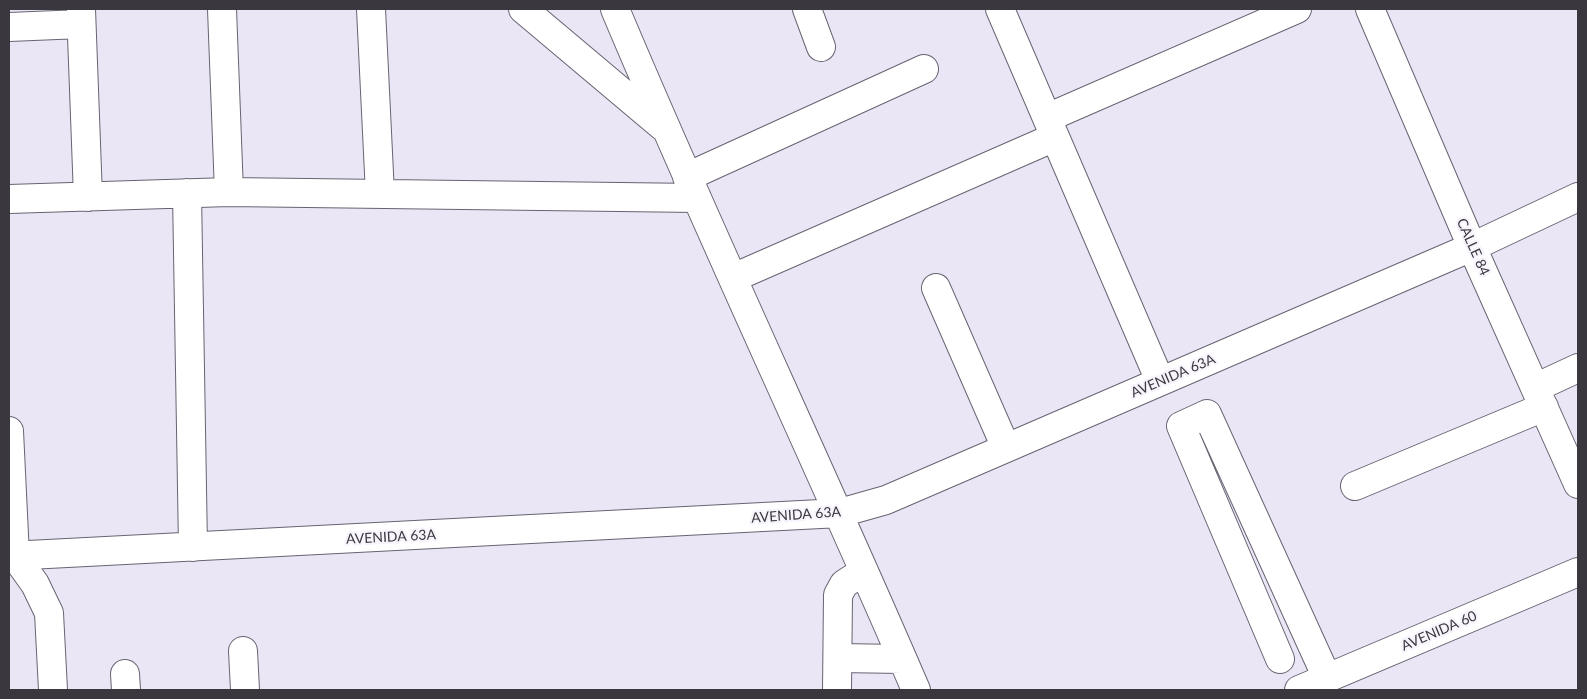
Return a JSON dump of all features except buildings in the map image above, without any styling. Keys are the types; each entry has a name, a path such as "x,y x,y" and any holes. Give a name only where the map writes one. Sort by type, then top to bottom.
{"street":[{"path":"222,9 230,192"},
{"path":"372,9 380,194"},
{"path":"524,9 666,129"},
{"path":"615,9 692,188 840,513 916,690"},
{"path":"807,9 821,47"},
{"path":"1000,9 1160,381"},
{"path":"733,278 1298,9"},
{"name":"CALLE 84","path":"1370,9 1472,247 1578,484"},
{"path":"9,27 81,16 88,196"},
{"path":"9,199 230,192 380,194 692,188 924,69"},
{"path":"187,193 193,547"},
{"name":"AVENIDA 63A","path":"12,556 840,513 886,500 1472,247 1578,197"},
{"path":"936,288 1006,448"},
{"path":"1355,486 1540,398 1578,368"},
{"path":"1280,659 1181,426 1207,414 1311,686"},
{"path":"9,431 12,556 35,584 49,613 53,690"},
{"path":"837,690 838,596 844,584 864,570"},
{"name":"AVENIDA 60","path":"1311,686 1578,572"},
{"path":"243,651 245,690"},
{"path":"838,658 902,659"}]}
